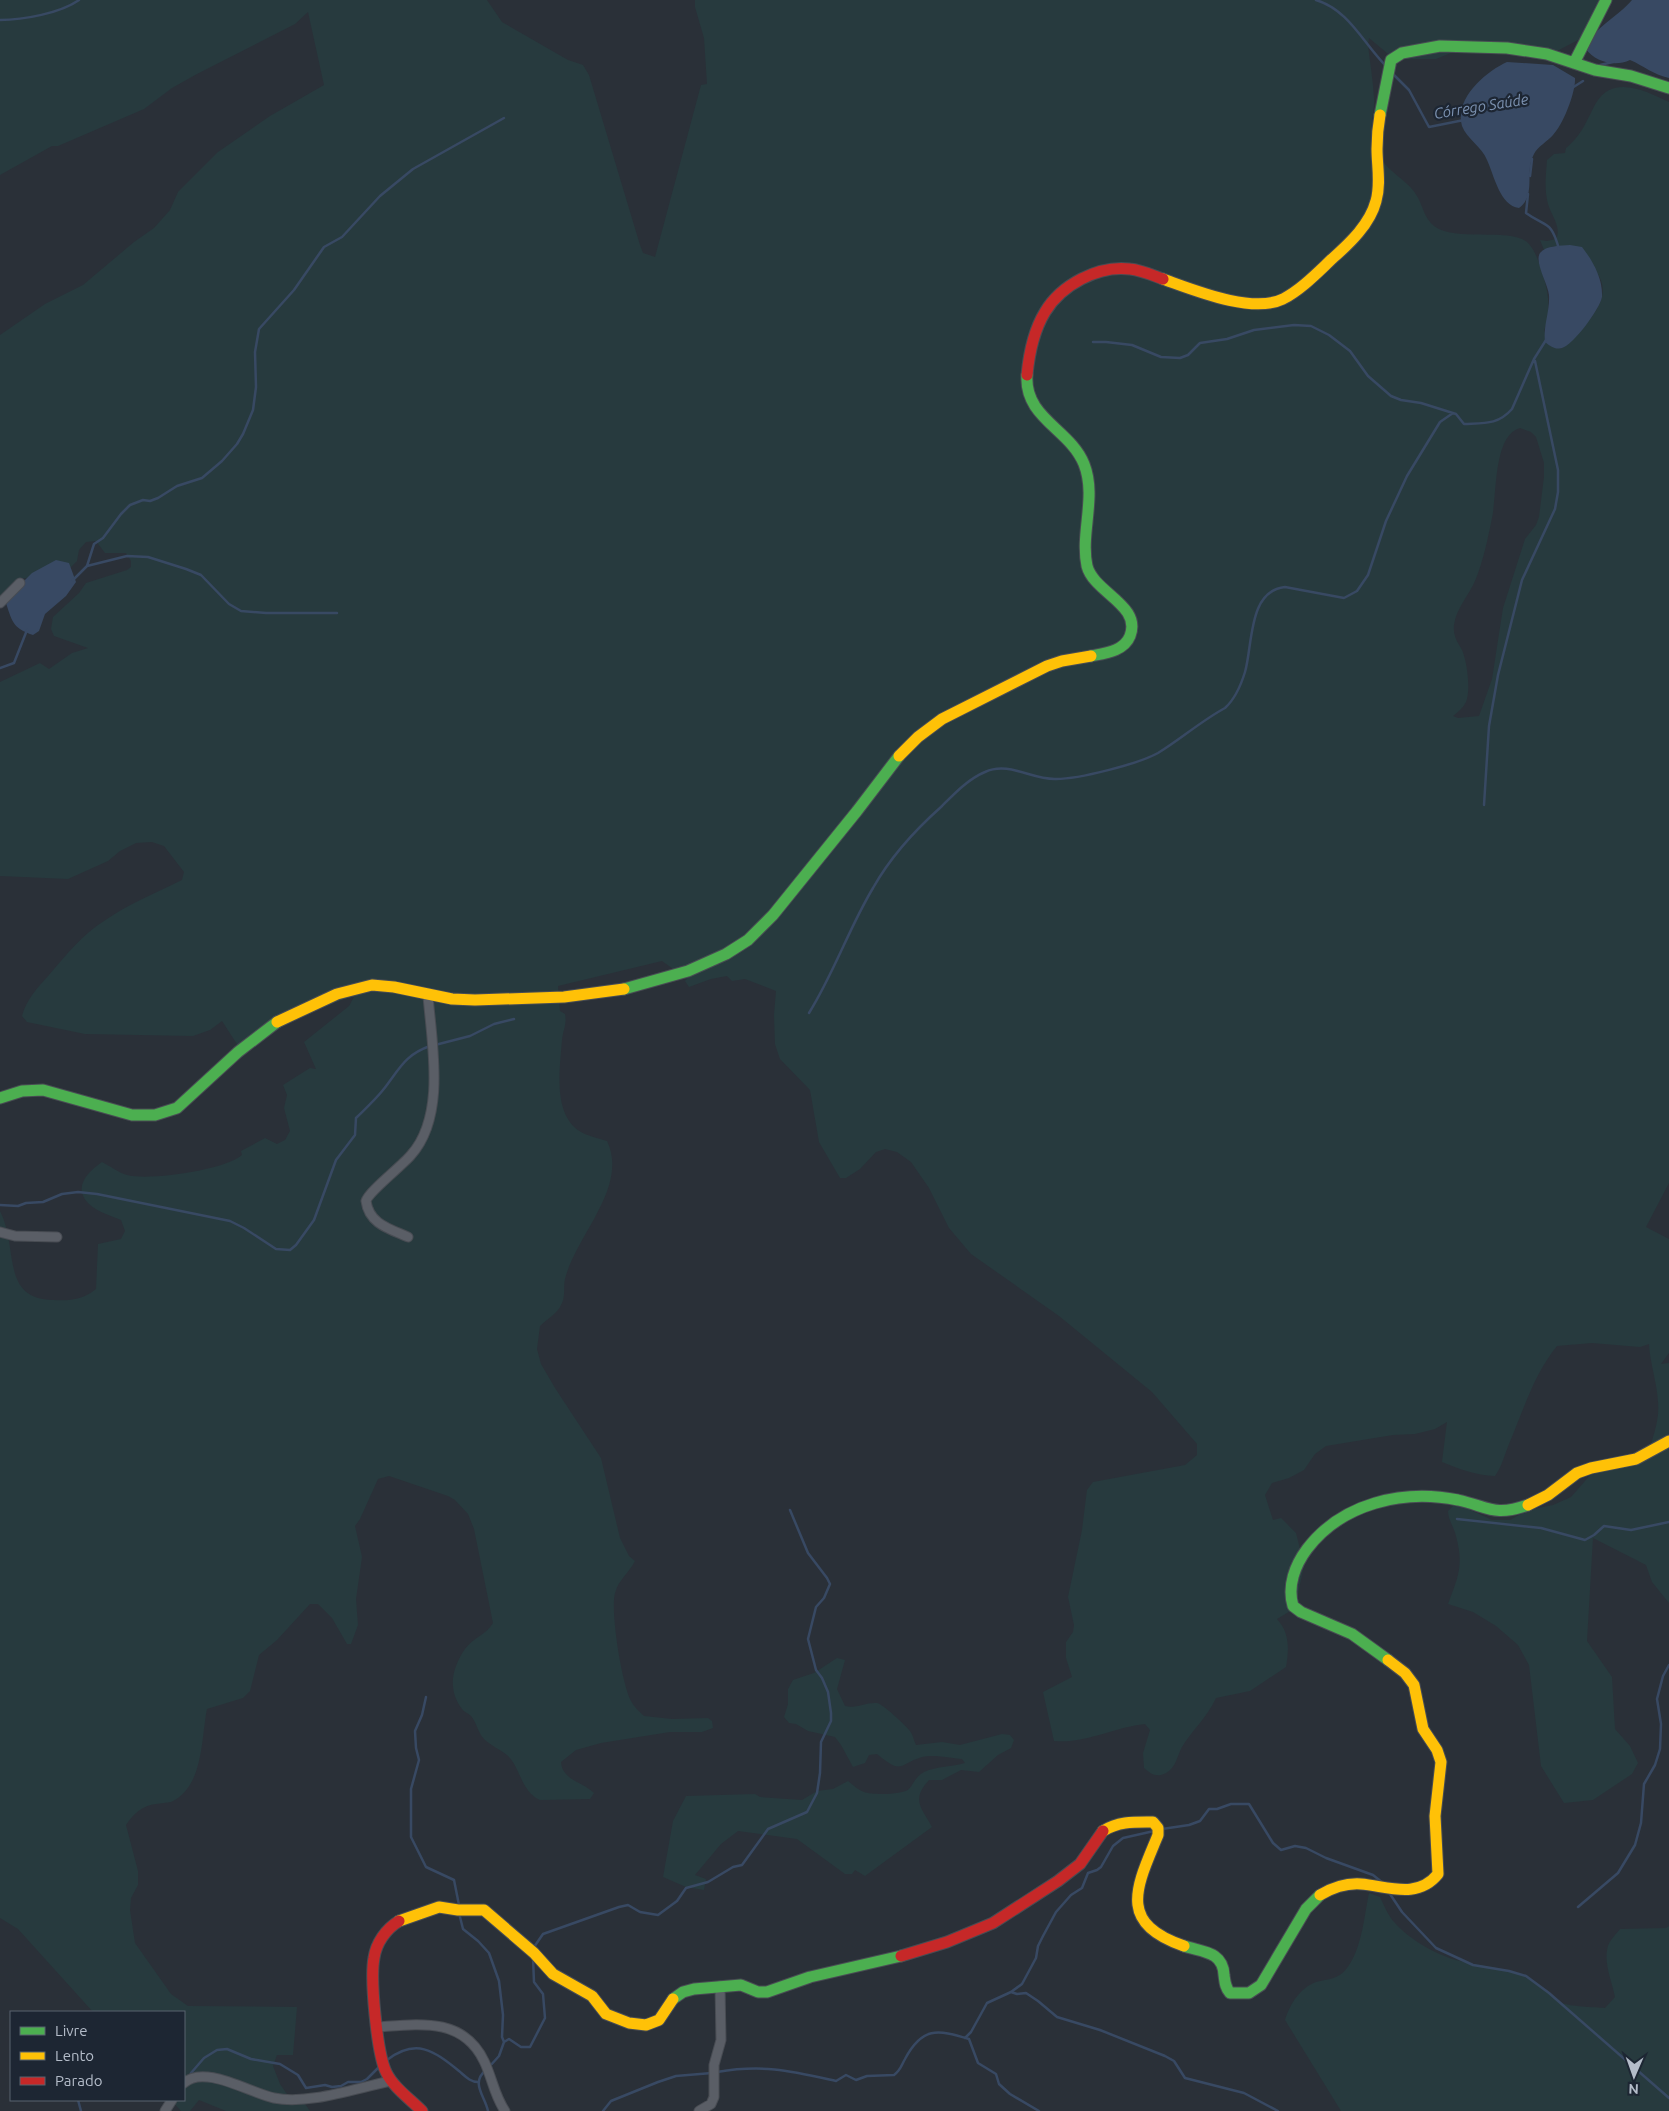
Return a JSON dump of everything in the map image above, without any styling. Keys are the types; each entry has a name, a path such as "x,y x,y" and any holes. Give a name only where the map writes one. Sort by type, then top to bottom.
{"street":[{"path":"1574,63 1606,0"},
{"path":"0,1098 23,1090 42,1090 61,1094 114,1112 154,1116 167,1113 176,1108 228,1059 282,1019 338,993 363,985 373,984 428,996 471,1000 569,998 593,995 668,978 704,965 734,950 750,939 789,895 835,840 900,752 917,736 945,717 1048,666 1066,660 1117,650 1126,645 1130,636 1131,619 1127,610 1093,580 1088,568 1089,505 1087,474 1083,462 1061,432 1032,404 1027,390 1027,374 1038,327 1048,307 1066,289 1083,279 1108,269 1130,269 1237,302 1266,305 1278,301 1297,289 1330,262 1362,227 1372,212 1379,189 1378,131 1389,64 1394,56 1414,50 1439,46 1478,46 1542,52 1597,70 1624,74 1669,88"},
{"path":"0,603 20,583"},
{"path":"408,1237 377,1223 370,1214 366,1201 370,1192 389,1178 413,1154 430,1122 434,1083 428,996"},
{"path":"0,1232 15,1236 57,1236"},
{"path":"422,2111 391,2082 381,2061 373,1968 374,1957 383,1936 397,1921 439,1907 458,1910 479,1909 487,1912 534,1953 557,1977 592,1996 606,2014 629,2023 646,2025 659,2020 678,1995 694,1989 741,1985 758,1992 767,1992 810,1977 896,1958 947,1942 993,1923 1058,1881 1080,1864 1107,1828 1121,1823 1144,1821 1153,1822 1158,1828 1155,1844 1141,1872 1138,1884 1140,1911 1145,1925 1152,1932 1166,1940 1211,1953 1219,1958 1224,1965 1226,1987 1230,1994 1245,1994 1258,1989 1267,1979 1281,1950 1318,1896 1332,1890 1356,1884 1387,1890 1411,1889 1428,1883 1435,1879 1438,1874 1435,1816 1441,1762 1437,1750 1425,1735 1421,1724 1414,1685 1406,1673 1373,1647 1352,1634 1301,1612 1293,1606 1291,1592 1295,1570 1312,1541 1348,1512 1372,1503 1404,1497 1450,1498 1494,1512 1513,1510 1543,1498 1576,1473 1637,1459 1669,1441"},
{"path":"699,2111 711,2104 714,2097 714,2065 721,2040 720,1986"},
{"path":"378,2027 420,2024 454,2030 467,2037 475,2044 485,2062 496,2094 505,2111"},
{"path":"185,2082 194,2077 206,2076 276,2098 294,2099 391,2082"}],"green space":[{"path":"0,0 487,0 502,22 568,60 583,65 589,75 643,253 655,257 701,85 707,84 704,38 695,7 695,0 1602,0 1598,15 1578,40 1559,50 1456,51 1436,59 1414,59 1393,58 1369,38 1368,45 1374,98 1372,128 1375,142 1383,161 1414,191 1426,216 1434,226 1444,231 1456,233 1511,236 1529,244 1534,251 1547,289 1548,310 1544,331 1560,349 1572,340 1589,321 1599,306 1603,290 1597,273 1589,266 1554,246 1544,250 1540,240 1556,239 1558,235 1546,193 1547,160 1554,154 1565,153 1566,148 1572,143 1587,121 1596,103 1603,94 1611,89 1621,87 1640,90 1669,102 1669,1183 1646,1227 1669,1239 1669,1353 1661,1364 1669,1363 1669,1603 1652,1582 1646,1565 1593,1538 1587,1641 1612,1677 1615,1729 1630,1746 1638,1763 1632,1774 1593,1800 1564,1803 1541,1766 1529,1665 1518,1645 1496,1626 1473,1612 1448,1604 1459,1571 1460,1555 1448,1511 1454,1505 1462,1506 1492,1520 1510,1520 1528,1510 1553,1505 1571,1497 1592,1473 1647,1457 1658,1416 1657,1395 1649,1344 1640,1347 1592,1343 1557,1346 1535,1381 1495,1476 1467,1471 1442,1462 1447,1422 1435,1429 1415,1434 1393,1435 1326,1446 1315,1454 1304,1470 1289,1478 1272,1483 1265,1495 1273,1520 1281,1518 1296,1533 1304,1565 1298,1594 1292,1610 1277,1619 1284,1630 1288,1642 1286,1667 1250,1691 1216,1698 1182,1747 1172,1768 1159,1775 1154,1775 1144,1768 1143,1753 1150,1730 1145,1724 1122,1728 1089,1738 1054,1741 1043,1692 1072,1677 1066,1658 1066,1642 1073,1632 1074,1625 1068,1597 1082,1530 1087,1490 1093,1482 1185,1465 1197,1455 1197,1444 1152,1392 1059,1316 971,1254 949,1228 929,1188 911,1162 897,1152 885,1149 876,1152 860,1169 846,1178 840,1178 819,1142 810,1090 780,1059 775,1044 774,1015 776,991 745,979 732,981 727,976 711,979 689,987 685,981 687,979 662,961 558,986 560,1011 565,1014 559,1077 562,1103 572,1124 581,1132 607,1141 612,1158 611,1176 598,1211 571,1262 565,1279 563,1302 557,1311 540,1326 537,1349 541,1364 555,1388 601,1458 620,1538 629,1556 635,1561 619,1584 614,1602 618,1647 624,1679 631,1701 644,1716 672,1719 708,1718 712,1721 713,1728 702,1732 670,1732 601,1743 576,1750 561,1762 562,1768 569,1777 594,1793 590,1799 540,1800 534,1796 525,1786 512,1760 484,1739 473,1719 462,1709 454,1694 454,1671 461,1656 468,1645 493,1623 474,1529 468,1514 455,1500 448,1496 389,1476 378,1479 355,1526 362,1557 356,1599 358,1625 351,1644 347,1644 332,1618 318,1604 310,1604 277,1640 259,1655 250,1691 243,1698 207,1709 199,1761 190,1785 182,1795 171,1802 143,1808 126,1825 138,1871 138,1885 131,1898 130,1910 135,1943 171,1994 188,2006 297,2007 293,2055 277,2055 273,2066 280,2084 293,2103 305,2104 310,2111 226,2111 199,2100 190,2111 181,2111 172,2101 185,2101 185,2011 92,2011 18,1929 0,1918 0,1211 6,1225 14,1269 18,1281 25,1291 36,1297 53,1300 76,1299 91,1293 96,1289 98,1244 121,1239 125,1231 121,1220 96,1209 84,1198 82,1186 87,1175 102,1162 124,1174 138,1176 152,1177 204,1170 233,1160 242,1155 241,1151 265,1138 277,1144 285,1140 290,1131 284,1108 287,1095 283,1085 310,1068 316,1069 304,1042 349,1006 354,997 296,1018 261,1040 244,1055 222,1021 210,1030 193,1036 85,1034 27,1022 22,1016 29,999 68,953 89,932 123,909 182,880 184,872 164,846 152,842 136,843 120,851 108,861 68,879 0,876 0,682 40,663 49,669 72,653 88,648 54,636 51,629 53,617 79,593 86,583 127,570 131,567 131,561 126,553 105,553 96,541 86,542 79,550 77,561 71,567 46,575 20,579 0,596 0,335 45,304 83,285 134,242 154,228 170,210 178,192 218,152 270,116 324,85 308,12 295,24 172,88 144,109 58,146 52,146 0,175","holes":["1520,428 1531,432 1536,437 1544,463 1539,517 1536,525 1525,539 1503,608 1492,679 1479,716 1458,718 1453,716 1466,702 1468,683 1464,655 1454,632 1455,619 1475,581 1483,558 1494,508 1498,467 1505,442 1511,433"]},
{"path":"837,1658 845,1660 837,1689 845,1706 880,1704 910,1731 916,1745 942,1742 960,1745 1002,1734 1010,1735 1014,1740 1011,1748 998,1755 979,1772 961,1770 942,1780 929,1780 920,1793 919,1798 921,1809 932,1827 865,1876 855,1870 852,1874 845,1874 797,1839 738,1831 721,1844 695,1875 706,1879 704,1890 686,1887 663,1877 673,1821 686,1796 755,1794 760,1797 802,1800 817,1791 833,1789 848,1781 864,1792 894,1793 909,1789 924,1772 965,1763 962,1759 932,1756 922,1757 904,1765 896,1766 877,1754 869,1755 865,1763 853,1767 835,1737 808,1731 796,1724 789,1723 784,1717 788,1704 788,1689 793,1680 814,1673"},
{"path":"1369,1893 1380,1897 1388,1914 1395,1923 1408,1935 1425,1946 1452,1959 1519,1974 1560,2002 1576,2006 1605,2008 1615,1997 1607,1965 1607,1952 1610,1942 1620,1929 1666,1928 1669,1926 1669,2111 1341,2111 1285,2020 1300,1992 1316,1982 1337,1976 1347,1968 1359,1942"}],"water":[{"path":"1632,0 1669,0 1669,78 1654,73 1630,60 1612,63 1600,60 1586,49 1594,34"},
{"path":"1507,62 1553,65 1575,78 1571,100 1561,124 1534,154 1530,168 1528,196 1519,208 1512,206 1502,196 1485,155 1464,131 1461,116 1463,106 1473,88 1490,72"},
{"path":"1570,245 1582,247 1590,258 1599,277 1602,297 1596,310 1579,334 1567,345 1557,348 1545,342 1549,295 1540,267 1539,257 1543,250 1554,246"},
{"path":"56,560 69,563 76,582 66,596 45,614 39,631 33,635 21,630 14,623 5,600 32,573"}],"waterway":[{"path":"0,20 41,15 62,9 79,0"},
{"name":"Córrego Saúde","path":"1316,0 1338,11 1347,19 1386,66"},
{"name":"Córrego Saúde","path":"1600,65 1613,62"},
{"name":"Córrego Saúde","path":"1391,72 1409,90 1429,127 1464,120"},
{"name":"Córrego Saúde","path":"1572,88 1583,81"},
{"path":"87,566 94,544 103,538 130,505 143,500 150,501 177,486 202,478 222,461 237,444 253,410 256,387 255,352 259,329 294,290 324,247 342,237 380,196 413,169 504,118"},
{"path":"1530,176 1532,159"},
{"path":"1528,194 1526,213 1551,229 1559,249"},
{"path":"1093,342 1132,345 1161,357 1180,358 1188,355 1200,343 1227,339 1254,330 1294,325 1311,326 1329,335 1350,351 1368,376 1391,396 1456,414 1464,424 1496,421 1512,409 1534,359 1546,340"},
{"path":"1484,805 1489,726 1498,675 1522,580 1555,509 1558,492 1558,470 1535,361"},
{"path":"809,1013 864,903 887,865 912,835 967,783 979,775 994,769 1012,770 1047,779 1093,774 1123,766 1158,753 1225,708 1232,700 1240,687 1245,672 1254,620 1264,598 1273,591 1285,587 1344,598 1357,591 1368,575 1386,521 1407,476 1440,422 1453,413"},
{"path":"73,580 87,566 127,556 148,557 201,575 229,604 241,611 337,613"},
{"path":"0,668 14,663 27,630"},
{"path":"435,1045 470,1036 494,1024 514,1019"},
{"path":"0,1205 18,1206 26,1203 43,1202 62,1194 78,1192 97,1194 230,1221 276,1249 290,1250 296,1245 314,1220 336,1160 355,1135 356,1118 380,1094 408,1059 430,1046"},
{"path":"534,1947 543,1934 619,1907 628,1905 640,1912 658,1915 677,1901 686,1888 708,1882 733,1867 742,1865 768,1829 807,1812 817,1793 821,1742 831,1721 828,1692 816,1670 808,1639 816,1607 824,1598 830,1584 808,1553 790,1510"},
{"path":"1457,1519 1541,1528 1585,1540 1604,1526 1631,1530 1669,1522"},
{"path":"1578,1907 1618,1873 1635,1845 1641,1823 1644,1784 1655,1765 1660,1749 1661,1724 1657,1699 1663,1676 1669,1665"},
{"path":"426,1697 422,1715 415,1731 419,1760 411,1789 411,1837 426,1867 454,1880 459,1905"},
{"path":"1162,1829 1189,1825 1200,1821 1209,1809 1217,1809 1231,1804 1249,1804 1273,1843 1281,1850 1295,1846 1306,1848 1326,1858 1373,1875 1383,1883"},
{"path":"965,2038 971,2032 987,2003 1011,1992 1022,1984 1036,1958 1038,1946 1056,1912 1071,1895 1082,1888 1088,1873 1101,1867 1113,1846 1123,1838 1154,1831"},
{"path":"1390,1894 1402,1912 1436,1948 1473,1965 1526,1976 1549,1993 1669,2098"},
{"path":"459,1913 463,1929 489,1953 499,1981 503,2015 502,2037 504,2042 499,2056 490,2066"},
{"path":"504,2042 509,2039 521,2047 530,2047 545,2018 543,1994 534,1982 533,1958"},
{"path":"1011,1992 1017,1994 1026,1993 1057,2017 1100,2030 1165,2056 1174,2061 1185,2078 1244,2093 1278,2111"},
{"path":"717,2072 749,2069 777,2070 836,2081 846,2075 856,2080 867,2076 894,2075 900,2070 911,2049 924,2036 931,2033 948,2033 969,2039 978,2063 996,2074 999,2084 1010,2094 1039,2111"},
{"path":"191,2073 204,2058 217,2050 227,2049 251,2059 280,2064 298,2075 306,2088 325,2085 332,2087 341,2086 348,2082 361,2082 367,2079 379,2067"},
{"path":"387,2060 407,2049 424,2049 441,2057 470,2080 478,2082"},
{"path":"486,2070 481,2075 479,2085 488,2111"},
{"path":"603,2111 611,2101 658,2082 676,2076 712,2073"},
{"path":"78,2101 81,2111"}],"traffic: fast":[{"path":"1574,63 1606,0"},
{"path":"1380,115 1391,60 1402,53 1440,46 1507,48 1547,54 1595,70 1631,76 1669,88"},
{"path":"1027,375 1028,390 1040,413 1069,441 1084,464 1089,489 1085,541 1087,566 1098,584 1124,607 1132,625 1130,636 1123,645 1103,654 1091,656"},
{"path":"624,989 688,971 726,954 748,940 773,915 899,756"},
{"path":"0,1098 22,1091 43,1090 132,1115 155,1115 177,1108 238,1052 277,1022"},
{"path":"1388,1660 1352,1634 1301,1612 1293,1606 1291,1598 1293,1576 1307,1549 1321,1533 1338,1520 1356,1510 1375,1503 1395,1499 1437,1497 1458,1500 1499,1511 1517,1509 1528,1505"},
{"path":"1184,1946 1204,1951 1220,1961 1227,1989 1230,1993 1249,1993 1261,1985 1306,1909 1320,1895"},
{"path":"673,1999 683,1992 694,1989 741,1985 758,1992 767,1992 810,1977 901,1956"}],"traffic: slow":[{"path":"1163,279 1223,299 1256,304 1270,303 1283,299 1297,290 1352,239 1369,218 1376,201 1378,188 1377,145 1380,115"},
{"path":"899,756 918,737 942,719 1047,666 1062,661 1091,656"},
{"path":"277,1022 337,994 372,985 394,987 452,999 475,1000 564,997 624,989"},
{"path":"1528,1505 1548,1495 1577,1473 1591,1468 1636,1459 1669,1441"},
{"path":"1320,1895 1350,1884 1401,1890 1411,1889 1421,1887 1438,1874 1435,1816 1441,1762 1437,1750 1423,1729 1414,1685 1405,1673 1388,1660"},
{"path":"1103,1831 1115,1825 1133,1822 1153,1822 1158,1828 1158,1835 1139,1886 1138,1901 1140,1914 1148,1926 1162,1937 1184,1946"},
{"path":"399,1921 439,1907 458,1910 484,1910 534,1953 553,1974 592,1996 606,2014 629,2023 646,2025 659,2020 673,1999"}],"traffic: jam":[{"path":"1027,375 1033,342 1041,319 1052,302 1070,285 1093,274 1105,270 1118,269 1138,270 1163,279"},
{"path":"901,1956 947,1942 993,1923 1058,1881 1080,1864 1103,1831"},
{"path":"399,1921 382,1937 374,1958 373,1982 377,2033 386,2072 397,2088 422,2111"}]}
